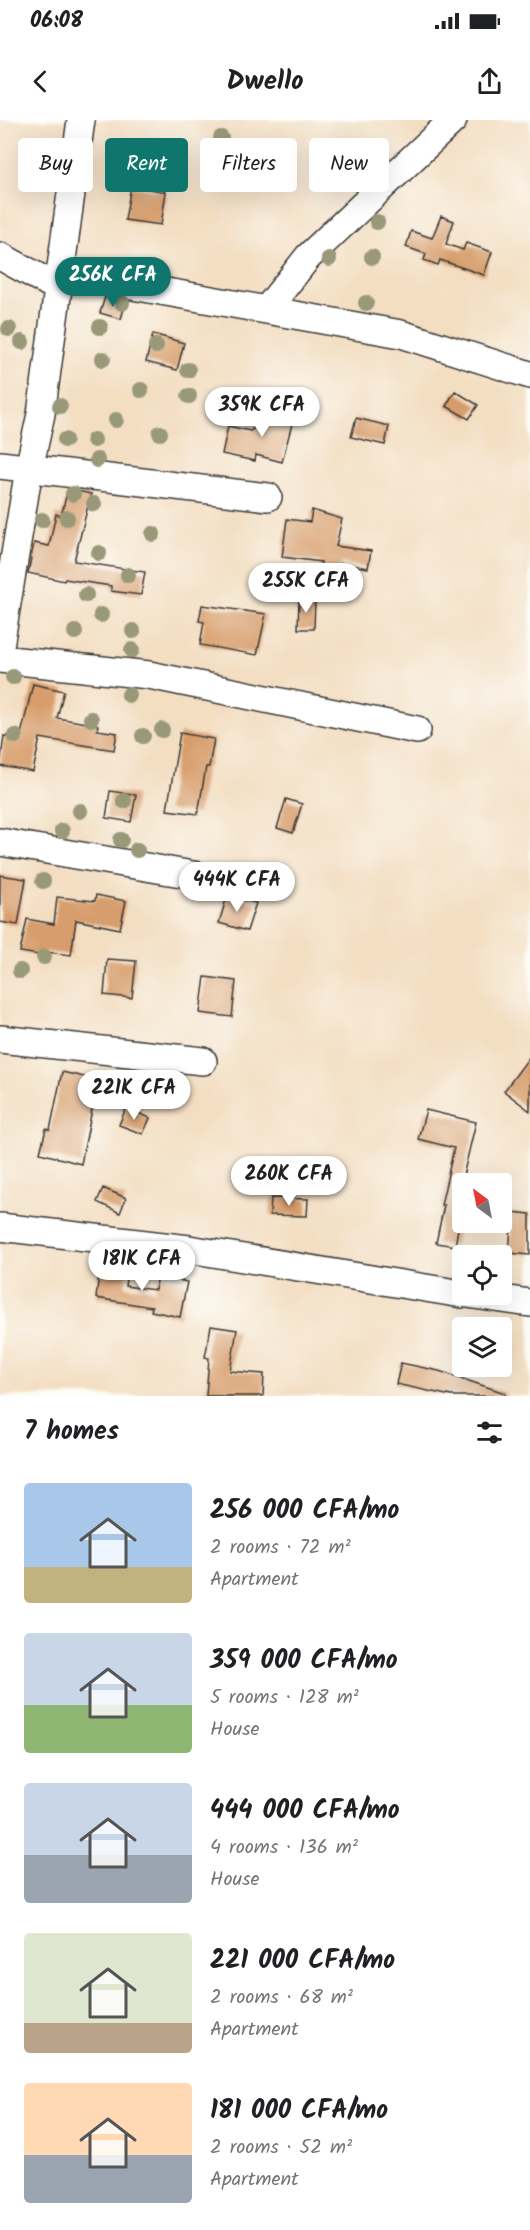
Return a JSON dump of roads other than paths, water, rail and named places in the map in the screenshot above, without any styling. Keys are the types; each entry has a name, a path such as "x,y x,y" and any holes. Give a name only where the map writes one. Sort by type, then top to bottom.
{"street":[{"path":"0,646 29,469 41,414 81,120"},
{"path":"267,309 308,257 453,120"},
{"path":"0,256 59,281 267,309 401,334 530,375"},
{"path":"0,465 268,497"},
{"path":"0,659 149,675 417,730"},
{"path":"0,842 228,881"},
{"path":"0,1039 203,1061"},
{"path":"0,1227 189,1249 452,1292"},
{"path":"512,1300 530,1303"}]}
